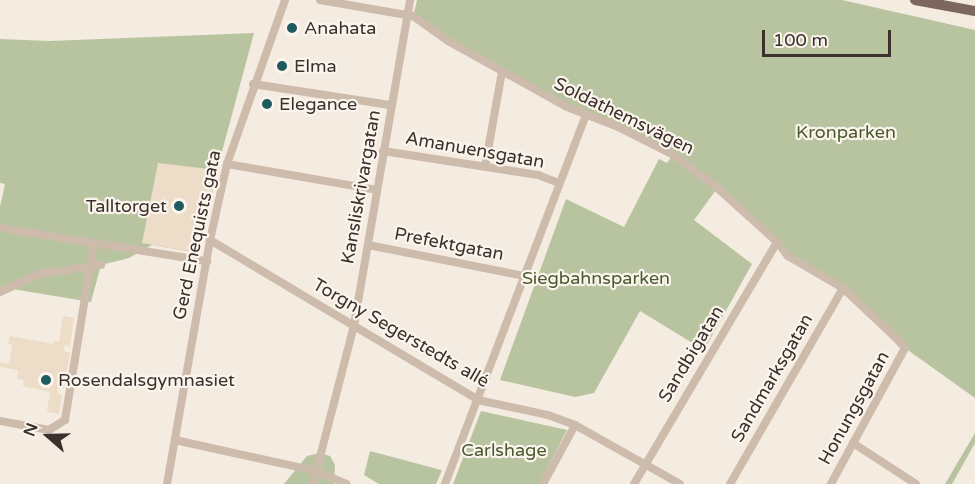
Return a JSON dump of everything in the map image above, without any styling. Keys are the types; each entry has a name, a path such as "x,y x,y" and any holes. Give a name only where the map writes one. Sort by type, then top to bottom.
{"main road":[{"path":"915,0 975,11"}],"street":[{"name":"Gerd Enequists gata","path":"167,484 210,240 227,164 253,84 285,0"},
{"name":"Soldathemsvägen","path":"320,0 356,3 413,16 502,72 567,107 663,149 689,165 777,242 788,256 843,288 905,348"},
{"name":"Kansliskrivargatan","path":"313,484 354,325 410,0"},
{"path":"485,167 502,72"},
{"path":"253,84 391,105"},
{"path":"445,484 586,114"},
{"name":"Amanuensgatan","path":"384,151 538,175 559,183"},
{"path":"227,164 377,190"},
{"path":"0,228 207,261"},
{"name":"Torgny Segerstedts allé","path":"210,240 478,400 548,415 575,425 680,484"},
{"name":"Sandbigatan","path":"634,484 777,242"},
{"path":"0,421 50,430 65,420 94,243"},
{"name":"Prefektgatan","path":"368,245 525,276"},
{"path":"0,292 39,274 101,265"},
{"name":"Sandmarksgatan","path":"730,484 843,288"},
{"name":"Honungsgatan","path":"831,484 905,348"},
{"path":"543,484 575,425"},
{"path":"175,440 316,471 346,484"},
{"path":"853,443 916,484"}],"green space":[{"name":"Kronparken","path":"417,0 842,0 975,30 975,398 905,348 843,288 802,265 689,165 568,105 413,17"},
{"path":"254,33 217,170 199,253 152,245 129,258 101,265 91,302 0,287 0,207 5,184 0,183 0,39 49,41"},
{"name":"Siegbahnsparken","path":"672,156 716,190 694,220 752,264 704,350 640,311 594,393 575,397 500,380 566,199 624,227 659,159 667,163"},
{"name":"Carlshage","path":"481,411 567,430 539,484 453,484"},
{"path":"975,433 975,443 952,484 945,484"},
{"path":"370,451 442,470 436,484 379,484 364,475"},
{"path":"320,453 330,456 335,465 334,484 284,484 307,456"}],"shaded area":[{"name":"Talltorget","path":"158,163 217,170 199,253 142,243"},
{"path":"63,316 74,318 70,346 65,345 64,351 70,353 64,388 58,387 57,393 62,395 59,414 47,412 50,392 23,386 24,380 17,379 18,370 0,367 0,362 9,364 12,345 8,344 10,336 54,344 54,341 59,342"}],"place":[{"name":"Anahata","path":"292,28"},
{"name":"Elma","path":"282,66"},
{"name":"Elegance","path":"267,104"},
{"name":"Talltorget","path":"179,206"},
{"name":"Rosendalsgymnasiet","path":"46,380"}]}
